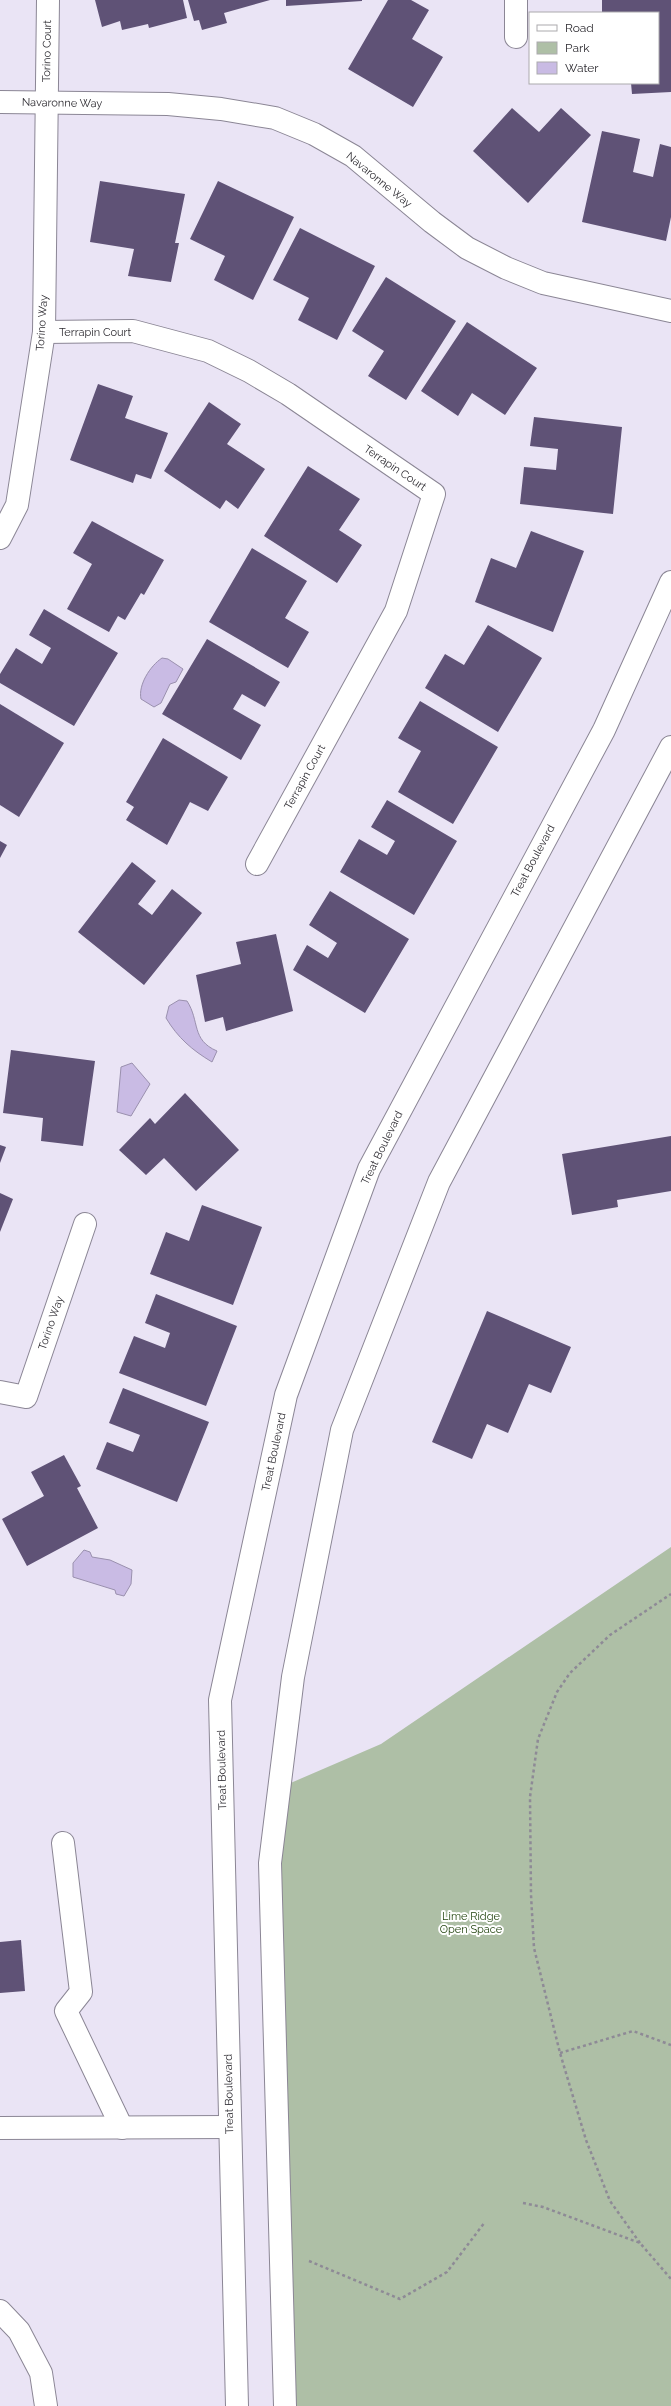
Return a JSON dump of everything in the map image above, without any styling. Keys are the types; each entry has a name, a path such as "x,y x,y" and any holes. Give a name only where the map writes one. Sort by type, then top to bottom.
{"main road":[{"name":"Torino Court","path":"46,102 48,0"},
{"path":"516,0 516,37"},
{"name":"Navaronne Way","path":"0,102 168,104 221,108 274,118 314,134 353,156 432,222 467,248 506,268 544,282 671,311"},
{"name":"Torino Way","path":"0,538 17,505 44,332 46,102"},
{"name":"Terrapin Court","path":"44,332 133,331 208,351 249,371 288,394 434,494 396,611 257,864"},
{"name":"Treat Boulevard","path":"237,2406 220,1700 286,1395 369,1169 604,730 671,582"},
{"path":"286,2406 270,1864 293,1677 342,1430 439,1182 671,748"},
{"name":"Torino Way","path":"0,1392 26,1397 85,1224"},
{"path":"63,1843 81,1992 66,2011 122,2128"},
{"path":"0,2128 230,2127"},
{"path":"0,2311 19,2330 41,2373 46,2406"}],"path":[{"path":"671,1594 610,1635 570,1673 553,1700 538,1739 530,1797 531,1895 534,1948 560,2053 586,2140 610,2201 640,2243 671,2279"},
{"path":"560,2053 633,2031 671,2045"},
{"path":"523,2203 543,2207 640,2243"},
{"path":"307,2260 400,2299 447,2272 485,2222"}],"green space":[{"name":"Lime Ridge Open Space","path":"671,1547 671,2406 285,2406 279,1788 381,1744"}],"water":[{"path":"162,658 168,659 183,669 176,682 170,684 161,703 154,707 141,699 141,688 149,671"},
{"path":"179,1000 187,1001 203,1041 209,1047 217,1051 212,1062 186,1043 175,1032 166,1018 169,1006"},
{"path":"132,1063 150,1084 131,1116 117,1112 121,1067"},
{"path":"84,1550 90,1552 92,1557 110,1560 132,1570 131,1584 124,1596 116,1594 115,1590 73,1577 73,1563"}],"building":[{"path":"95,0 183,0 187,18 149,28 148,24 122,30 120,21 102,27"},
{"path":"188,0 270,0 224,13 227,23 202,30 199,20 194,21"},
{"path":"286,0 362,0 362,1 286,6"},
{"path":"388,0 411,0 429,10 412,39 443,57 413,107 348,69"},
{"path":"602,0 671,0 671,92 632,94 631,84 659,84 659,12 602,12"},
{"path":"512,108 539,132 561,108 591,135 528,203 473,151"},
{"path":"602,131 640,139 633,172 653,177 660,144 671,147 671,217 666,241 582,222"},
{"path":"100,181 185,194 175,243 179,243 171,282 128,276 134,249 90,242"},
{"path":"218,181 294,217 253,300 214,280 225,256 190,239"},
{"path":"300,228 375,266 337,340 298,320 309,298 273,280"},
{"path":"386,277 456,321 406,400 368,376 384,351 352,331"},
{"path":"467,322 537,368 505,415 472,393 458,416 421,391"},
{"path":"98,384 133,396 125,418 168,433 151,479 136,474 133,483 70,460"},
{"path":"209,402 241,424 227,444 265,469 238,509 226,500 220,509 164,471"},
{"path":"534,417 622,427 613,514 520,504 524,467 556,470 558,449 530,446"},
{"path":"308,466 360,499 339,530 362,545 337,583 264,536"},
{"path":"92,521 164,560 144,595 141,593 125,620 118,616 109,632 67,609 92,564 73,553"},
{"path":"531,531 584,551 553,632 475,602 491,558 516,568"},
{"path":"252,548 307,581 285,618 309,632 288,668 209,622"},
{"path":"44,609 118,653 74,726 0,683 0,674 16,648 42,664 51,648 29,635"},
{"path":"488,625 542,658 498,732 425,688 445,654 464,665"},
{"path":"207,639 280,682 265,707 242,694 233,709 261,725 241,760 162,714"},
{"path":"420,701 498,747 453,824 398,792 421,751 398,738"},
{"path":"0,704 64,743 19,817 0,805"},
{"path":"163,738 228,777 208,811 190,802 167,845 126,820 134,807 126,802"},
{"path":"387,800 457,841 414,915 340,872 359,839 387,855 395,841 371,827"},
{"path":"0,841 7,845 0,858"},
{"path":"132,862 156,881 138,904 152,915 172,889 202,913 144,985 78,932"},
{"path":"330,891 409,939 365,1013 293,970 307,945 328,958 337,943 309,925"},
{"path":"276,934 293,1011 226,1031 223,1017 205,1022 196,975 241,964 236,942"},
{"path":"11,1050 95,1061 83,1146 41,1141 43,1118 3,1113"},
{"path":"185,1093 239,1150 196,1191 164,1158 146,1175 119,1150 150,1118 155,1124"},
{"path":"671,1136 671,1191 617,1200 618,1207 572,1215 562,1154"},
{"path":"0,1145 6,1147 0,1163"},
{"path":"0,1193 13,1199 0,1232"},
{"path":"202,1205 262,1227 233,1305 150,1274 166,1232 189,1241"},
{"path":"156,1294 237,1326 206,1406 119,1373 134,1336 165,1348 170,1333 145,1323"},
{"path":"487,1311 571,1347 551,1393 529,1384 508,1433 487,1424 472,1459 432,1442"},
{"path":"123,1388 209,1422 177,1502 96,1469 107,1442 133,1452 140,1435 109,1423"},
{"path":"64,1455 81,1486 77,1488 98,1528 27,1566 2,1519 44,1496 31,1472"},
{"path":"21,1940 25,1991 0,1993 0,1942"}]}
